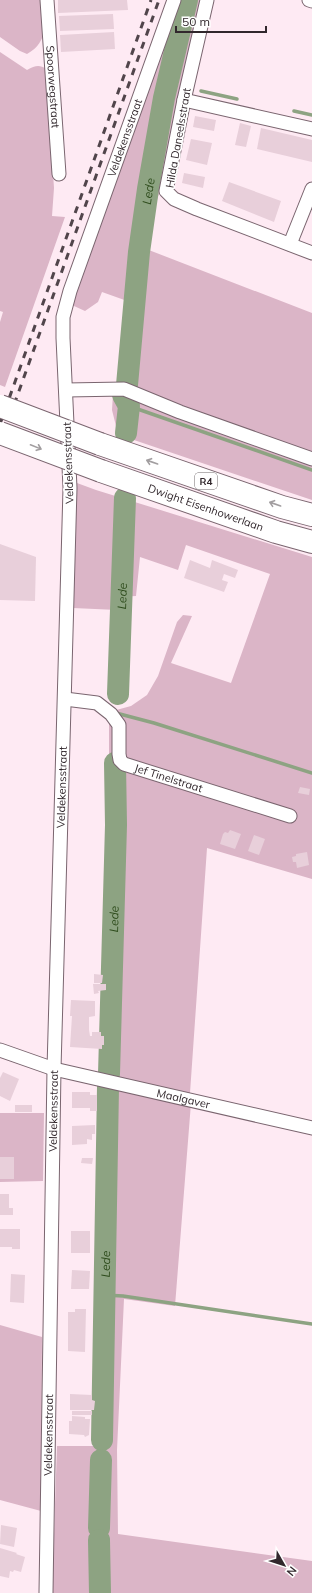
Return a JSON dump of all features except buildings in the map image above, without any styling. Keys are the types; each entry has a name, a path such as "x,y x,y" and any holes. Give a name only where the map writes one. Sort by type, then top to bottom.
{"highway":[{"name":"R4","path":"0,406 100,444 312,515"},
{"name":"Dwight Eisenhowerlaan","path":"0,433 101,471 276,532 312,542"}],"street":[{"name":"Spoorwegstraat","path":"47,0 59,174"},
{"name":"Veldekensstraat","path":"46,1593 54,1069 70,488 63,318 70,291 174,0"},
{"name":"Hilda Daneelsstraat","path":"207,0 184,100 166,191 174,199 191,207 312,253"},
{"path":"184,100 312,129"},
{"path":"290,244 312,189"},
{"path":"66,390 124,389 210,423 312,459"},
{"name":"Jef Tinelstraat","path":"65,699 97,703 111,714 119,725 119,754 120,760 124,764 290,816"},
{"name":"Maalgaver","path":"0,1050 54,1069 312,1128"}],"shaded area":[{"path":"0,0 43,0 44,31 39,43 27,54 0,37"},
{"path":"178,0 202,0 162,185 141,247 312,313 312,500 118,434 112,410 113,394 144,307 102,292 98,302 85,311 74,306 73,298"},
{"path":"0,52 27,70 37,66 41,66 46,69 54,188 52,216 65,217 5,387 0,385 0,322 3,312 0,311"},
{"path":"77,483 312,557 312,879 207,848 190,1093 100,1073 109,817 109,712 131,706 147,695 158,676 177,622 183,615 192,616 171,663 231,683 270,574 186,545 178,570 140,557 136,596 118,597 117,610 73,608"},
{"path":"103,1087 191,1103 175,1306 124,1299 117,1450 118,1534 312,1561 312,1593 52,1593 57,1446 97,1446"},
{"path":"0,1113 44,1113 43,1181 0,1182"},
{"path":"0,1325 42,1337 41,1511 0,1500"}],"waterway":[{"name":"Lede","path":"127,385 139,252 148,189 164,98 187,0"},
{"path":"201,91 237,99"},
{"path":"294,111 312,115"},
{"name":"Lede","path":"123,395 129,406 126,433"},
{"path":"129,406 312,470"},
{"name":"Lede","path":"118,694 125,498"},
{"path":"116,713 154,723 312,773"},
{"name":"Lede","path":"109,1074 116,825 115,763"},
{"name":"Lede","path":"102,1440 108,1087"},
{"path":"104,1295 123,1296 312,1324"},
{"name":"Lede","path":"99,1528 101,1460"},
{"name":"Lede","path":"99,1540 100,1593"}],"railway":[{"path":"0,424 151,0"},
{"path":"0,444 159,0"}]}
